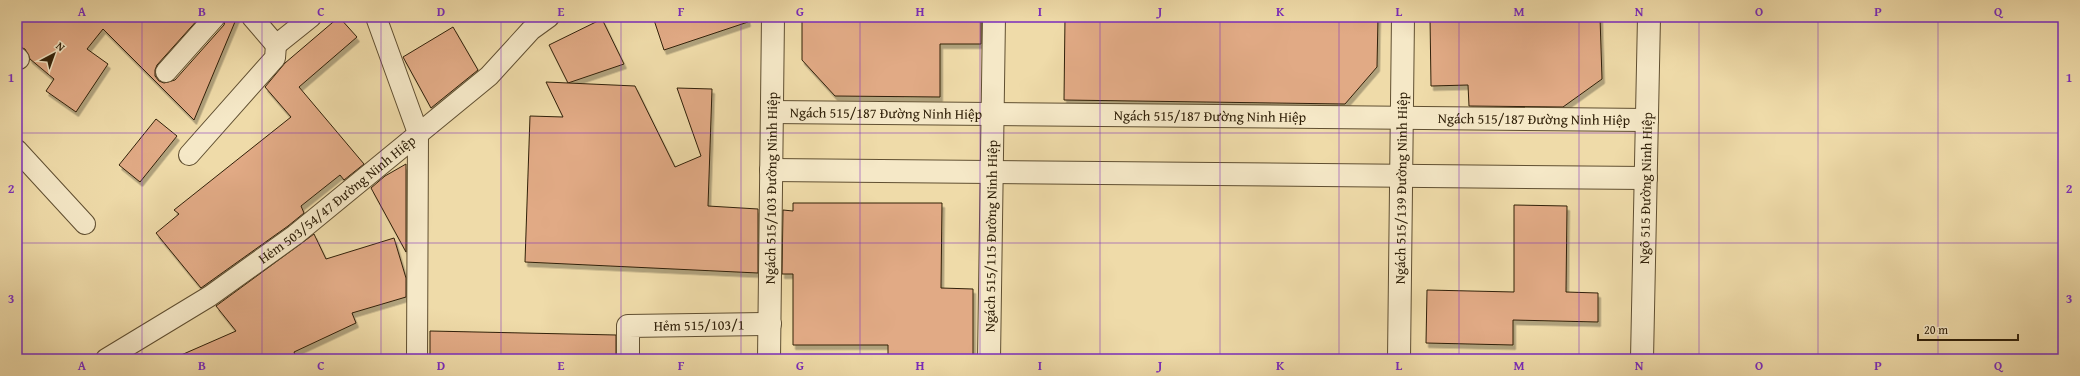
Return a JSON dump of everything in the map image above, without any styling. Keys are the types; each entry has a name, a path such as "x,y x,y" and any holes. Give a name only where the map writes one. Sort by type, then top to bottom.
{"street":[{"name":"Ngách 515/103 Đường Ninh Hiệp","path":"769,359 773,17"},
{"name":"Ngách 515/115 Đường Ninh Hiệp","path":"989,359 994,17"},
{"name":"Ngách 515/139 Đường Ninh Hiệp","path":"1399,359 1403,17"},
{"name":"Ngõ 515 Đường Ninh Hiệp","path":"1642,359 1649,17"},
{"name":"Ngách 515/187 Đường Ninh Hiệp","path":"772,112 1647,120"},
{"path":"771,170 1646,178"},
{"name":"Hẻm 515/103/1","path":"628,359 628,326 770,324"}],"lane":[{"path":"166,72 215,17"},
{"path":"189,155 275,58 276,45 252,17"},
{"path":"276,45 311,17"},
{"path":"376,17 418,133 417,359"},
{"name":"Hẻm 503/54/47 Đường Ninh Hiệp","path":"106,359 210,296 296,235 489,76 531,30 549,17"},
{"path":"17,150 85,224"}],"building":[{"path":"24,17 200,17 157,65 155,76 159,81 164,83 175,80 224,25 226,17 237,17 194,120 103,29 87,49 108,64 76,112 46,91 54,79 30,59 25,49 17,46 17,25"},
{"path":"339,17 357,37 299,87 364,164 344,180 340,175 301,206 304,213 201,288 156,233 179,214 174,210 291,117 265,87 285,63"},
{"path":"653,17 747,17 748,22 664,50"},
{"path":"802,17 981,17 981,44 940,44 940,97 835,96 802,60"},
{"path":"1065,17 1378,17 1377,67 1345,104 1064,100"},
{"path":"1430,17 1600,17 1602,79 1563,107 1469,106 1468,85 1431,86"},
{"path":"602,19 624,64 568,83 549,45"},
{"path":"453,27 478,70 431,108 403,57"},
{"path":"546,82 635,86 675,167 701,156 677,88 712,89 708,206 758,209 758,273 525,262 530,116 563,117"},
{"path":"156,119 177,136 140,182 119,165"},
{"path":"406,164 406,252 371,188 385,176"},
{"path":"793,203 942,203 941,288 973,289 973,359 888,359 888,345 793,345 793,274 782,274 783,210 793,211"},
{"path":"1514,205 1567,206 1566,292 1598,293 1598,322 1513,320 1513,345 1426,343 1427,290 1514,292"},
{"path":"314,234 326,259 394,238 406,278 406,297 352,313 356,323 294,352 297,359 172,359 236,331 216,306"},
{"path":"430,331 616,335 616,359 430,359"}]}
